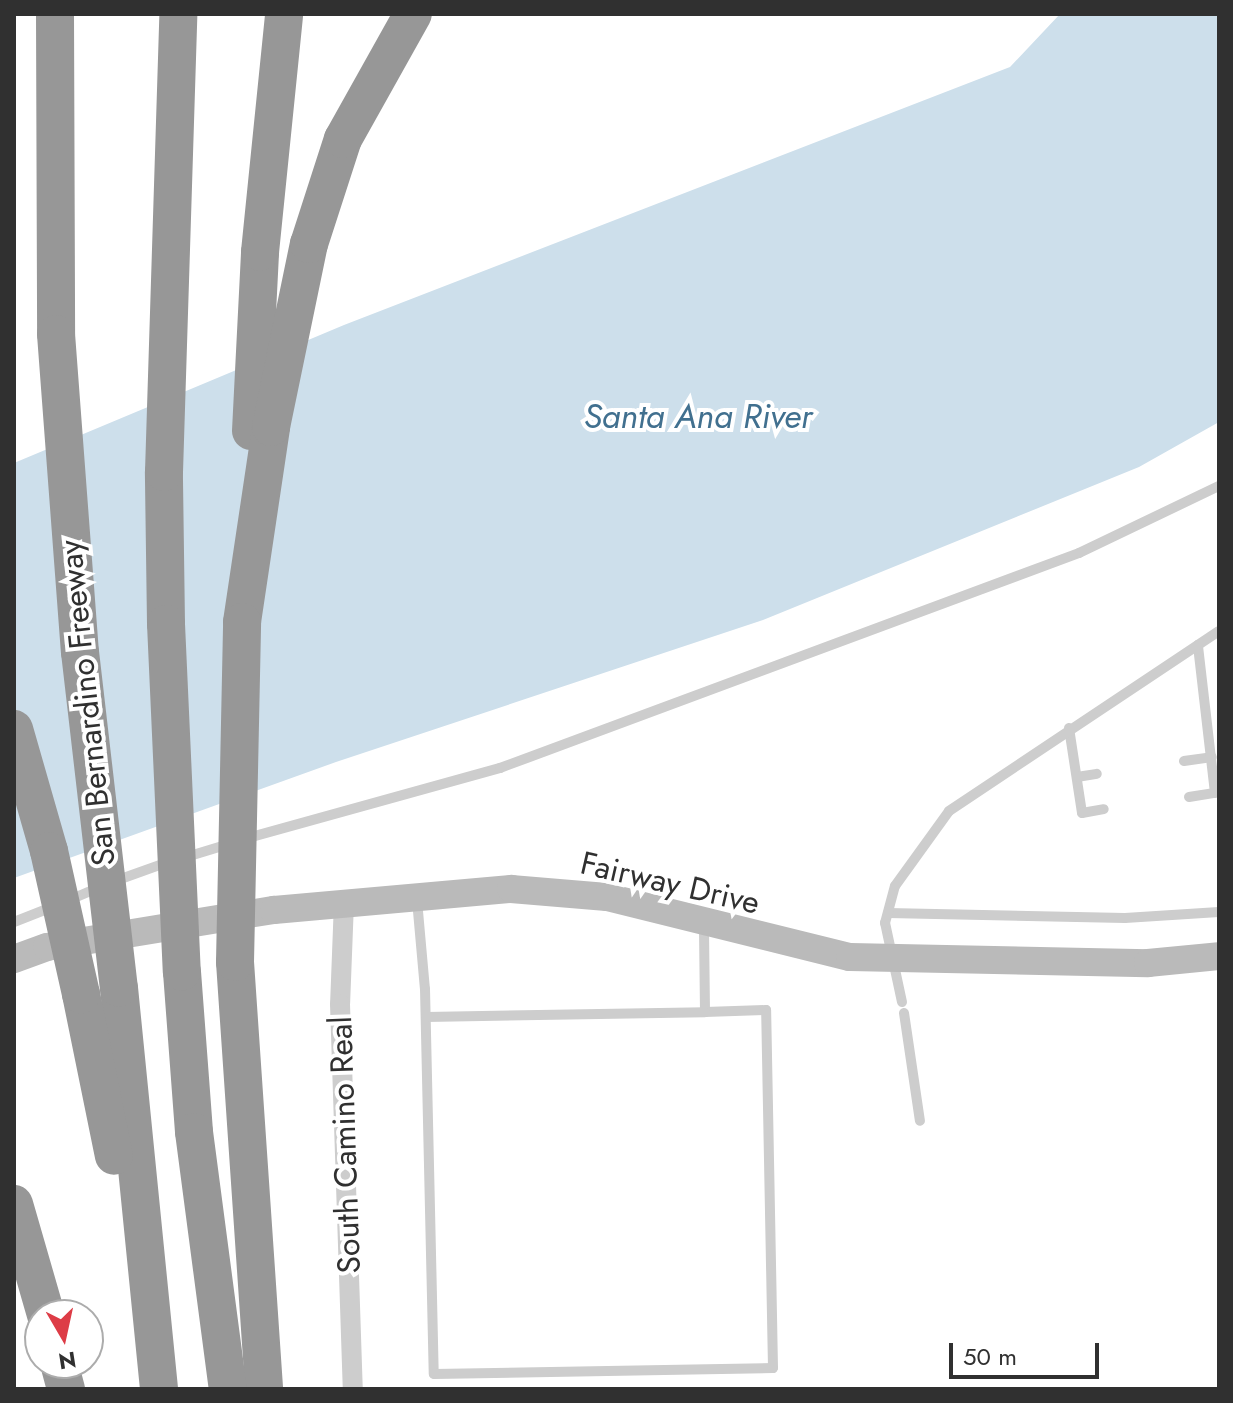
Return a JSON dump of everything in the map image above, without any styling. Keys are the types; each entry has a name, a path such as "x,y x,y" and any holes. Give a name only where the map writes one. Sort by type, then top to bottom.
{"highway":[{"name":"San Bernardino Freeway","path":"55,14 56,334 67,520 119,988 159,1389"},
{"path":"178,14 172,299 164,472 166,624 182,972 194,1132 228,1389"},
{"path":"264,1389 235,962 242,622 260,252 284,14"},
{"path":"242,622 271,427 309,244 343,139 413,14"},
{"path":"14,729 49,851 154,1348"},
{"path":"14,1204 41,1299"}],"street":[{"name":"Fairway Drive","path":"14,959 47,947 344,902 511,889 607,897 804,949 895,961 1148,963 1219,956"},
{"name":"South Camino Real","path":"344,902 340,1004 353,1389"}],"lane":[{"path":"14,922 139,871 500,768 1079,553 1219,486"},
{"path":"920,1121 888,913 895,886 949,811 1069,728 1219,631"},
{"path":"1189,797 1215,793 1198,645"},
{"path":"1069,728 1082,813 1104,809"},
{"path":"1184,761 1212,757"},
{"path":"1077,777 1097,774"},
{"path":"416,894 426,1017 434,1374 773,1368 766,1010 426,1017"},
{"path":"888,913 1125,918 1219,912"},
{"path":"704,923 705,1012"}],"water":[{"name":"Santa Ana River","path":"1060,14 1219,14 1219,422 1139,467 763,620 336,762 14,878 14,463 344,325 1010,67"}]}
